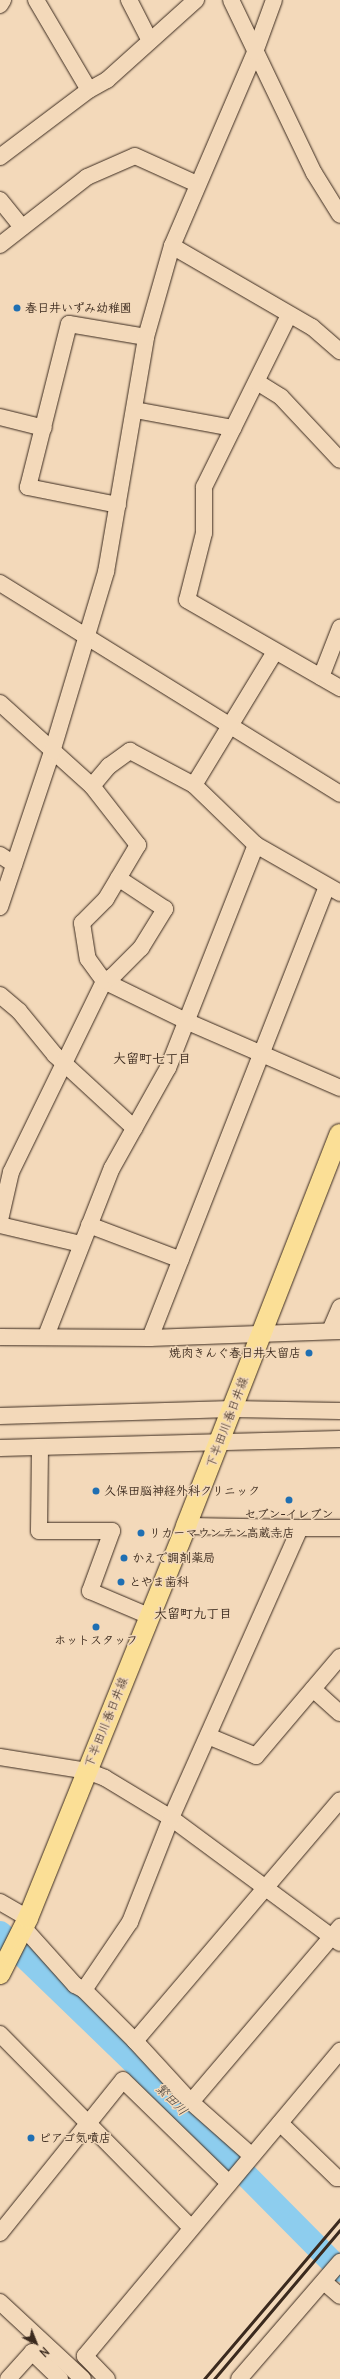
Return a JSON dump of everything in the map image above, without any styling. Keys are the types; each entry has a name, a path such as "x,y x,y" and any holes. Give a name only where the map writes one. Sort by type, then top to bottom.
{"main road":[{"name":"下半田川春日井線","path":"2,1971 25,1924 186,1526 340,1134"}],"street":[{"path":"0,5 3,0"},
{"path":"36,0 89,90"},
{"path":"129,0 150,41"},
{"path":"0,157 89,90 107,80 196,0"},
{"path":"230,0 314,172 340,215"},
{"path":"0,907 52,752 106,572 135,410 146,337 172,246 197,184 255,52 274,0"},
{"path":"0,245 87,177 135,156 197,184"},
{"path":"0,200 22,227"},
{"path":"172,246 312,328 340,351"},
{"path":"289,315 204,487 204,533 187,600 275,652 340,688"},
{"path":"118,504 28,487 69,324 146,337"},
{"path":"256,382 281,397 340,460"},
{"path":"135,410 233,428"},
{"path":"0,417 44,428"},
{"path":"0,583 340,794"},
{"path":"321,677 340,628"},
{"path":"194,786 229,725 275,652"},
{"path":"0,703 52,752 92,786 138,845 106,899 82,923 88,959 104,981 186,1021 340,1088"},
{"path":"92,786 110,766 130,750 194,786 256,845 334,889 262,1054 150,1338"},
{"path":"46,1336 112,1168 168,1068 256,845"},
{"path":"0,855 14,864"},
{"path":"0,1220 11,1172 104,981 113,976 141,948 165,909 118,878"},
{"path":"0,995 19,1011 64,1062 134,1128"},
{"path":"0,1225 81,1244"},
{"path":"89,1225 181,1260"},
{"path":"0,1337 46,1336 150,1338 335,1331 340,1307"},
{"path":"0,1416 232,1410 340,1411"},
{"path":"0,1448 218,1444 340,1439"},
{"path":"40,1448 39,1531 112,1531 90,1590 149,1616"},
{"path":"186,1526 340,1528"},
{"path":"84,1990 130,1922 171,1818 300,1528"},
{"path":"208,1736 256,1756 340,1657"},
{"path":"313,1689 340,1713"},
{"path":"0,1757 87,1771 105,1778 171,1818 337,1936 191,2102"},
{"path":"135,2041 340,1800"},
{"path":"0,1902 25,1924 75,1985 84,1990 135,2041 191,2102 252,2156"},
{"path":"0,2034 191,2228"},
{"path":"107,2379 85,2356 340,2051"},
{"path":"0,2233 123,2080 229,2182"},
{"path":"280,2123 337,2178 340,2178"},
{"path":"239,2379 340,2262"},
{"path":"324,2282 340,2296"},
{"path":"0,2302 84,2379"},
{"path":"8,2379 32,2352 60,2379"}],"waterway":[{"name":"繁田川","path":"0,1933 140,2068 340,2270"}],"railway":[{"path":"204,2379 340,2219"},
{"path":"214,2379 340,2230"}],"place":[{"name":"春日井いずみ幼稚園","path":"17,308"},
{"name":"焼肉きんぐ春日井大留店","path":"309,1353"},
{"name":"久保田脳神経外科クリニック","path":"96,1491"},
{"name":"セブン-イレブン","path":"289,1500"},
{"name":"リカーマウンテン高蔵寺店","path":"141,1533"},
{"name":"かえで調剤薬局","path":"124,1558"},
{"name":"とやま歯科","path":"121,1582"},
{"name":"ホットスタッフ","path":"96,1627"},
{"name":"ピアゴ気噴店","path":"31,2138"}],"district":[{"name":"大留町七丁目","path":"152,1059"},
{"name":"大留町九丁目","path":"193,1614"}]}
